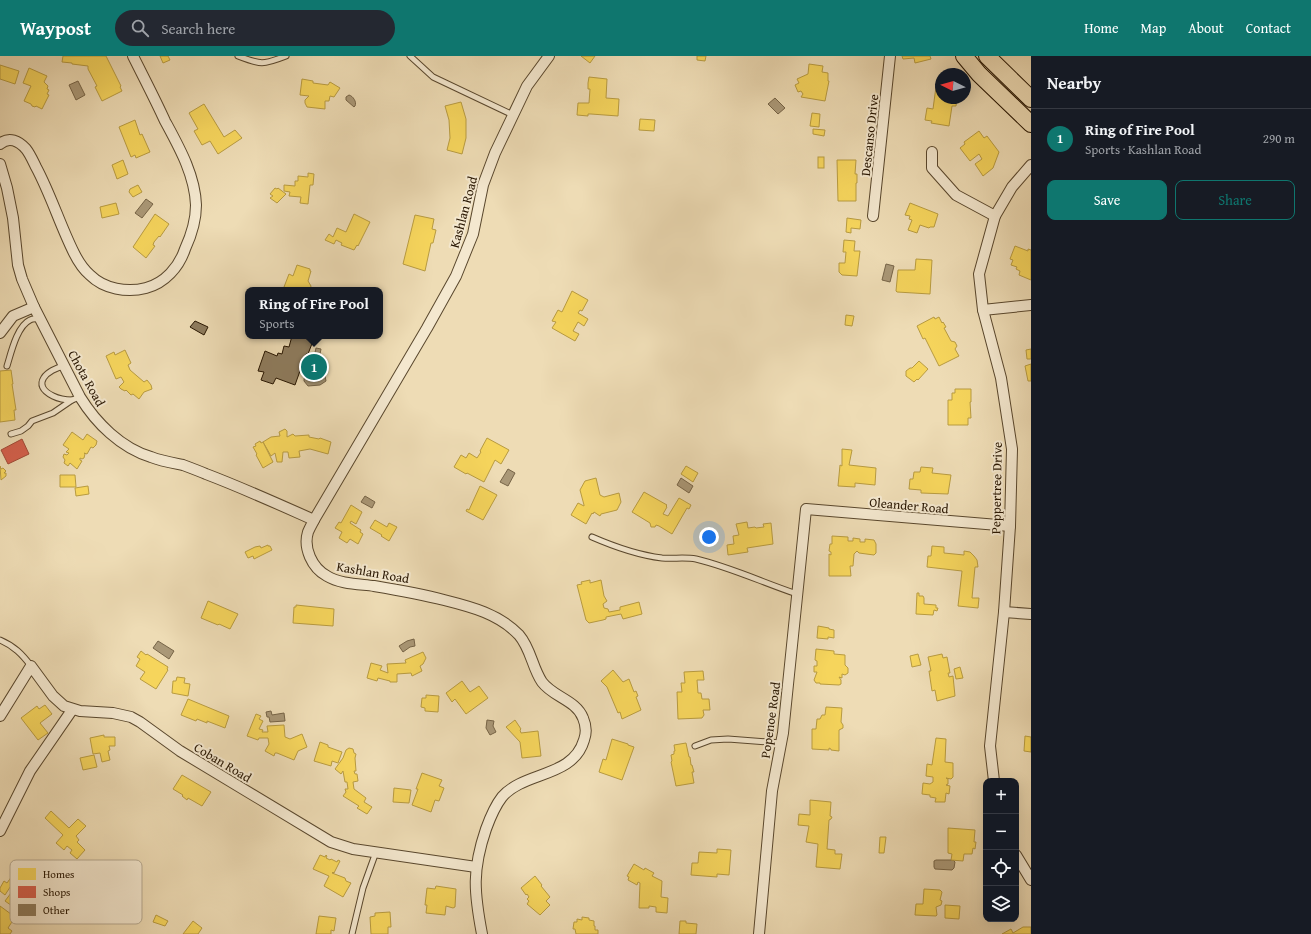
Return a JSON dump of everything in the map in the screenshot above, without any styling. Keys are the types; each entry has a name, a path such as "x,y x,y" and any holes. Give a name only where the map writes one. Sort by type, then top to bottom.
{"main road":[{"path":"964,56 979,74 1031,124"},
{"path":"988,56 1031,99"}],"street":[{"path":"1,142 13,140 20,143 27,150 44,181 74,254 92,278 111,287 129,290 146,288 162,281 176,266 188,243 195,217 196,206 191,176 177,143 133,56"},
{"name":"Kashlan Road","path":"482,934 475,882 479,852 489,821 501,798 512,788 554,770 576,756 581,749 586,735 585,724 582,716 572,704 548,688 538,675 526,645 521,637 508,624 493,615 472,607 410,591 341,581 327,576 316,566 308,552 307,541 308,532 314,520 456,276 473,234 487,174 513,115 531,80 549,56"},
{"name":"Descanso Drive","path":"874,216 890,56"},
{"path":"932,152 932,168 956,195 994,216"},
{"name":"Chota Road","path":"0,164 13,218 18,265 22,279 34,307 65,366 76,398 111,433 141,454 185,466 245,489 314,520"},
{"name":"Peppertree Drive","path":"994,778 990,746 1004,612 1010,526 1012,449 1001,378 983,310 979,274 994,216 1012,187 1031,165"},
{"path":"983,310 1031,305"},
{"path":"0,333 14,316 34,307"},
{"name":"Oleander Road","path":"806,509 1010,526"},
{"name":"Popenoe Road","path":"759,934 772,791 781,743 806,509"},
{"path":"1004,612 1031,614"},
{"path":"0,716 31,666"},
{"name":"Coban Road","path":"31,666 46,688 58,702 72,710 113,713 131,717 180,751 318,836 342,846 476,867"},
{"path":"0,831 30,771 72,710"},
{"path":"1019,860 1031,880"}],"lane":[{"path":"238,56 261,64 286,56"},
{"path":"410,56 433,77 513,115"},
{"path":"7,366 14,344 24,325 30,320 40,319"},
{"path":"65,366 51,370 45,374 42,386 47,393 59,399 76,398"},
{"path":"11,434 21,431 32,421 60,409 76,398"},
{"path":"592,537 626,551 661,558 694,559 708,562 797,594"},
{"path":"0,640 11,645 22,654 31,666"},
{"path":"694,746 711,740 728,738 781,743"},
{"path":"352,934 363,888 376,852"}],"shaded area":[{"path":"78,81 85,95 76,100 69,85"},
{"path":"349,95 355,101 354,107 346,100 346,97"},
{"path":"775,98 785,108 778,114 768,104"},
{"path":"146,199 153,204 142,218 135,213"},
{"path":"886,264 894,266 890,282 882,280"},
{"path":"316,348 321,349 319,368 325,376 326,381 320,385 308,386 304,381 304,377 307,370 312,366"},
{"path":"508,469 515,473 508,486 500,482"},
{"path":"681,478 693,486 689,493 677,485"},
{"path":"365,496 375,502 372,508 361,502"},
{"path":"414,639 415,646 410,647 403,652 399,646"},
{"path":"158,641 174,651 169,659 153,648"},
{"path":"271,711 272,715 284,713 285,721 270,722 266,712"},
{"path":"487,720 494,721 493,726 496,732 490,735 486,728"},
{"path":"953,860 955,862 954,868 952,870 935,869 934,861"}],"building: Homes":[{"path":"63,56 106,56 122,91 102,101 95,87 97,86 88,69 88,66 62,62"},
{"path":"160,56 168,56 170,60 163,63"},
{"path":"581,56 595,56 590,63"},
{"path":"697,56 706,56 705,61 697,60"},
{"path":"902,56 930,56 931,59 915,63 914,58 903,59"},
{"path":"809,64 823,66 822,72 828,73 829,81 825,101 801,97 803,94 801,91 798,92 795,85 799,83 797,79 808,74"},
{"path":"0,65 19,71 15,84 0,79"},
{"path":"29,68 47,76 44,82 48,86 47,89 49,90 47,94 49,95 42,109 32,106 24,101 31,86 23,83"},
{"path":"589,77 607,79 606,98 619,99 618,116 591,114 588,114 588,116 577,115 578,103 589,103"},
{"path":"302,79 313,81 313,83 328,85 330,82 340,88 334,97 330,96 329,101 325,101 325,109 307,107 305,100 309,96 300,95"},
{"path":"935,94 935,104 956,104 956,106 952,106 949,126 931,123 932,121 925,120 927,108 933,109"},
{"path":"461,102 466,119 466,138 462,154 447,150 450,138 449,120 445,106"},
{"path":"204,104 224,137 235,130 242,138 218,154 210,141 202,145 194,131 198,129 189,113"},
{"path":"812,113 820,114 819,127 810,126"},
{"path":"640,119 655,120 654,131 639,130"},
{"path":"135,120 140,135 142,134 150,152 136,158 135,155 131,157 119,127"},
{"path":"813,129 825,130 824,136 813,134"},
{"path":"979,131 984,138 987,136 999,152 993,168 983,176 975,164 982,159 979,154 970,161 960,148 965,144 964,142"},
{"path":"818,157 824,157 824,168 818,168"},
{"path":"123,160 128,174 117,179 112,165"},
{"path":"837,160 856,160 856,201 838,201"},
{"path":"308,173 314,174 313,185 310,185 308,204 300,203 301,197 289,196 290,192 284,191 284,185 295,186 295,181 298,181 298,176 308,177"},
{"path":"138,185 142,192 133,197 129,192 130,189"},
{"path":"275,188 278,188 286,194 277,203 270,198 273,196 270,194"},
{"path":"116,203 119,214 102,218 100,207"},
{"path":"910,203 938,214 934,227 929,228 920,225 917,233 908,230 912,220 909,219 910,216 905,215"},
{"path":"155,214 169,224 160,237 159,236 154,242 153,245 155,246 146,258 133,247"},
{"path":"354,214 370,222 358,246 357,245 354,250 341,245 342,243 336,240 334,244 325,240 329,234 333,237 337,228 346,232"},
{"path":"415,215 434,219 432,229 436,230 433,243 431,243 425,271 403,264"},
{"path":"847,218 861,220 860,229 851,228 851,233 846,232"},
{"path":"844,240 855,241 854,251 860,251 857,276 842,275 839,272 839,263 845,263 846,252 843,252"},
{"path":"1015,246 1028,251 1028,249 1031,250 1031,280 1019,275 1020,271 1016,269 1017,267 1011,265 1013,260 1010,259"},
{"path":"916,259 932,260 930,294 897,292 898,270 915,270"},
{"path":"297,265 310,269 311,271 308,281 311,287 284,287 289,274 293,276"},
{"path":"572,291 588,300 582,311 580,310 578,313 588,319 584,326 578,322 573,331 579,334 575,341 552,328 556,322 552,321 558,310 562,312"},
{"path":"846,315 854,316 852,326 845,325"},
{"path":"934,317 935,319 939,317 942,323 943,322 946,327 944,328 951,341 955,342 957,346 955,349 959,356 939,366 925,338 923,339 917,326"},
{"path":"1031,349 1031,359 1027,359 1026,350"},
{"path":"125,350 131,363 128,365 130,370 144,382 147,380 151,385 152,389 144,392 139,399 133,394 131,395 126,390 125,391 119,387 124,382 121,377 116,379 106,356 114,352 115,355"},
{"path":"919,361 928,369 918,380 917,379 914,382 906,376 906,371 912,368"},
{"path":"1031,364 1031,381 1028,381 1025,366"},
{"path":"11,370 16,410 14,410 15,420 0,422 0,371"},
{"path":"955,389 971,389 971,418 968,418 968,425 948,425 948,400 952,400 952,393 955,393"},
{"path":"285,429 287,431 287,437 293,434 295,436 309,435 309,437 320,438 331,442 328,454 310,449 299,451 300,457 289,458 288,452 283,452 282,462 277,462 275,453 271,456 263,442 271,437 280,436 279,432"},
{"path":"72,432 83,440 87,434 97,441 96,445 93,448 91,447 87,454 84,453 84,458 80,458 82,461 77,469 70,463 68,466 64,463 65,460 63,457 64,454 67,455 69,453 66,452 69,449 63,445"},
{"path":"487,438 509,450 501,464 495,460 484,482 454,467 461,455 466,458 469,453 477,458"},
{"path":"260,441 261,443 263,442 273,462 263,468 253,447"},
{"path":"842,449 852,450 849,465 876,468 875,485 855,483 855,487 838,486 840,465 842,466"},
{"path":"0,466 1,469 3,468 6,471 4,473 6,473 6,476 1,480"},
{"path":"686,466 698,473 693,482 681,474"},
{"path":"921,467 933,468 932,473 951,475 948,494 921,493 921,490 909,489 910,479 913,479 914,472 920,472"},
{"path":"60,475 75,475 76,487 60,487"},
{"path":"596,478 600,495 604,497 619,493 621,502 617,510 601,514 600,516 594,512 593,514 592,513 586,524 571,515 578,503 584,506 580,490 585,481"},
{"path":"88,486 89,494 76,496 75,488"},
{"path":"480,486 497,495 483,520 466,511 467,509 469,510"},
{"path":"644,492 667,505 663,514 668,516 679,498 691,505 689,509 687,508 672,534 656,525 655,527 651,527 650,523 632,512"},
{"path":"351,505 362,512 356,524 351,521 350,523 361,530 360,532 363,534 358,544 350,539 347,543 339,538 342,532 335,528 339,522 341,523"},
{"path":"375,520 387,527 389,523 397,527 389,541 370,528"},
{"path":"747,522 748,528 764,527 763,524 771,523 773,544 747,548 748,552 728,555 727,545 734,544 733,536 739,535 736,524"},
{"path":"832,536 848,537 848,541 853,541 853,538 860,539 860,542 865,542 865,539 874,540 876,544 876,553 874,555 859,553 857,551 854,554 853,566 850,566 851,576 829,576 829,554 831,555 831,552 829,551 830,544 832,544"},
{"path":"268,545 272,550 254,559 253,556 248,558 245,552 255,547 260,546 261,548"},
{"path":"932,546 944,547 944,553 964,555 964,551 970,552 977,560 978,567 975,567 972,598 979,598 978,608 958,606 962,571 927,567 928,556 931,556"},
{"path":"590,580 590,583 601,580 604,596 607,601 603,604 604,608 608,609 609,612 620,610 620,607 639,602 642,614 623,619 621,614 589,623 586,620 577,585 582,584 581,582"},
{"path":"917,593 919,593 919,596 923,596 924,604 936,605 936,608 938,608 937,611 934,610 933,615 916,614"},
{"path":"208,601 238,614 230,629 201,618"},
{"path":"296,605 334,609 333,626 293,623 294,607 296,607"},
{"path":"818,626 834,630 834,638 817,638"},
{"path":"816,649 834,651 834,654 845,655 845,665 848,668 848,673 845,675 842,674 842,678 839,677 841,684 816,683 814,680 817,672 814,672 814,666 817,666 817,661 815,660"},
{"path":"141,651 168,667 168,670 156,689 140,679 145,672 136,666 140,659 137,657"},
{"path":"423,652 426,658 420,666 422,671 412,676 411,673 397,674 397,682 390,682 378,678 377,681 367,678 371,663 382,666 380,670 388,673 387,664 406,663 405,660"},
{"path":"918,654 921,665 912,667 910,656"},
{"path":"942,654 943,658 947,657 950,673 948,673 949,677 953,676 955,696 937,701 935,690 932,691 929,671 931,671 928,657"},
{"path":"960,667 963,678 956,679 954,669"},
{"path":"613,670 623,682 629,679 634,692 636,691 638,696 636,697 641,710 622,719 607,687 601,681"},
{"path":"703,671 704,680 697,680 698,693 701,693 702,699 709,699 710,710 703,710 704,715 702,718 678,719 677,692 682,692 681,683 685,683 684,672"},
{"path":"177,677 185,678 184,683 190,684 188,696 172,693 173,681 176,681"},
{"path":"462,681 470,692 479,686 488,698 466,714 455,699 452,702 446,693"},
{"path":"426,695 439,696 438,712 425,711 425,708 421,707 422,698 426,698"},
{"path":"188,699 229,716 225,728 207,721 207,723 197,719 196,721 181,715"},
{"path":"45,705 52,714 40,723 48,733 38,740 21,718 37,706 39,709"},
{"path":"826,707 842,708 841,722 843,728 839,730 839,751 831,750 829,748 829,750 812,749 812,729 816,729 817,719 820,719 822,715 825,715"},
{"path":"256,714 261,716 259,719 263,721 259,729 263,730 262,732 268,732 267,726 284,725 285,737 290,739 302,734 307,747 298,751 294,760 277,753 275,753 274,756 265,751 269,744 268,738 259,738 258,740 247,736"},
{"path":"515,720 521,729 521,733 538,731 541,756 522,758 520,742 506,727"},
{"path":"104,735 104,737 115,737 115,746 109,746 110,750 108,751 110,760 102,762 100,753 93,754 90,738"},
{"path":"1025,736 1031,737 1031,752 1024,751"},
{"path":"936,738 946,739 945,762 953,763 953,777 951,779 946,778 948,779 948,784 946,785 950,786 949,794 946,793 945,802 935,802 936,798 930,797 930,795 922,794 923,783 930,784 933,782 933,777 926,776 927,764 932,765"},
{"path":"612,739 634,747 622,780 599,772 603,759 606,760"},
{"path":"320,742 328,745 328,747 342,752 338,763 332,761 331,766 314,761"},
{"path":"686,743 694,772 692,772 694,783 676,786 671,755 674,754 675,751 674,745"},
{"path":"349,748 353,749 354,753 356,754 356,771 354,771 355,774 357,774 358,781 353,782 354,789 366,798 364,802 372,807 367,814 357,808 359,806 343,796 346,792 345,789 348,789 347,782 345,782 343,771 341,774 335,769 343,758 346,750"},
{"path":"94,755 97,767 83,770 80,758"},
{"path":"422,773 442,780 439,786 444,788 439,801 435,800 431,812 412,805"},
{"path":"182,775 211,792 202,806 188,798 187,800 182,796 183,795 173,789"},
{"path":"394,788 411,790 409,803 393,802"},
{"path":"810,800 831,802 830,816 832,817 829,820 827,849 835,850 835,854 842,854 840,869 816,867 818,844 806,842 809,826 798,825 799,814 810,815"},
{"path":"51,811 69,828 78,819 86,826 76,836 79,840 77,842 85,850 77,859 70,853 72,850 67,846 64,850 56,843 63,835 45,818"},
{"path":"948,828 975,830 975,849 973,848 972,854 964,854 963,861 951,860 952,854 948,853"},
{"path":"880,837 886,837 884,853 879,853"},
{"path":"717,849 731,850 729,875 717,874 717,877 691,875 692,863 698,863 699,852 717,853"},
{"path":"320,855 325,857 326,855 326,858 330,860 331,859 337,862 338,860 340,861 334,873 332,873 345,878 346,881 351,883 343,897 324,886 329,876 313,869"},
{"path":"634,864 644,870 645,868 654,873 652,876 662,881 661,897 668,898 667,913 656,912 656,907 649,906 649,908 639,908 640,883 638,882 637,885 628,880 629,877 627,876"},
{"path":"535,876 550,897 546,901 550,905 540,915 527,904 529,901 527,899 529,897 521,888"},
{"path":"10,879 10,887 5,895 0,891 0,888 4,881 7,883"},
{"path":"436,886 456,889 455,907 453,908 446,906 445,915 426,913 427,905 425,905 427,888 435,889"},
{"path":"924,889 940,890 942,892 940,900 942,901 941,905 936,907 936,916 915,915 916,904 923,904"},
{"path":"10,894 10,904 5,901"},
{"path":"945,905 960,906 959,919 945,918"},
{"path":"0,906 10,913 11,924 8,928 12,931 10,934 0,934"},
{"path":"390,912 391,927 388,927 388,934 371,934 370,917 375,916 375,913"},
{"path":"156,915 168,921 165,926 153,922"},
{"path":"319,916 336,918 334,931 331,930 331,934 316,934"},
{"path":"582,917 589,918 589,920 594,921 595,930 598,930 598,934 576,934 575,929 573,929 574,922 577,922 577,919 582,920"},
{"path":"193,921 202,928 198,934 183,934"},
{"path":"680,921 697,924 696,934 679,934"},
{"path":"1023,927 1031,927 1031,934 1002,934 1011,929 1013,933"}],"building: Shops":[{"path":"22,439 29,454 8,464 1,450"}],"building: Other":[{"path":"195,321 208,327 204,335 190,327"},
{"path":"291,339 307,339 313,341 308,354 306,354 295,385 276,378 273,384 261,380 264,372 258,371 265,351 277,356 278,353 282,354 284,346 289,347"}],"place":[{"name":"Ring of Fire Pool","path":"314,367"}]}
